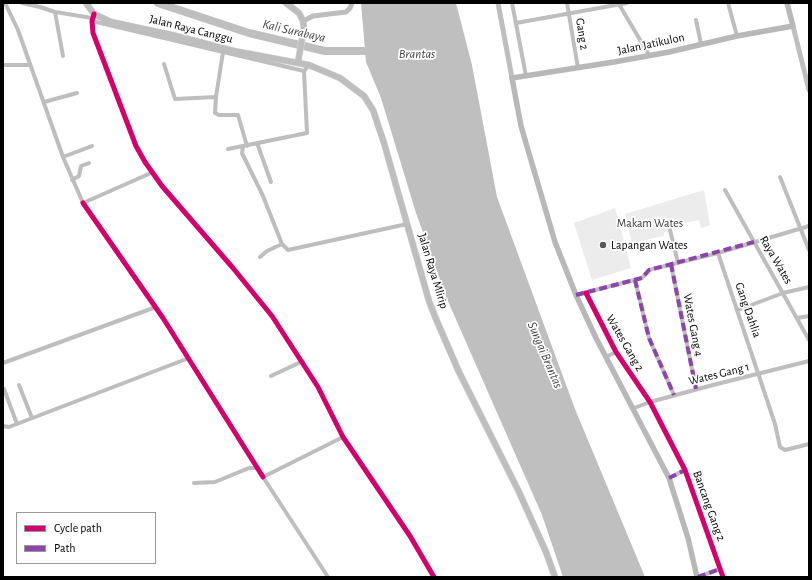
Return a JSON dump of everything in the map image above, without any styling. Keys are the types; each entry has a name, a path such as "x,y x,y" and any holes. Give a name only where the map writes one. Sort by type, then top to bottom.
{"main road":[{"path":"86,3 93,18"},
{"path":"286,3 303,21 304,28 298,62"},
{"path":"787,3 793,26"},
{"name":"Jalan Raya Canggu","path":"93,18 172,35 234,51 298,62"},
{"name":"Jalan Jatikulon","path":"512,78 649,55 737,36 793,26"},
{"name":"Jalan Raya Mlirip","path":"298,62 340,78 352,85 364,96 370,105 384,143 436,319 458,372 522,499 546,552 555,577"},
{"path":"512,78 521,126 541,200 555,242 576,295 606,357 634,408 669,478 684,525 697,577"}],"street":[{"path":"5,3 18,30 28,65 44,102 72,180 83,203 156,307 328,577"},
{"path":"22,3 55,12 93,18 223,52 304,71"},
{"path":"303,21 313,16 346,12 352,3"},
{"path":"498,3 512,78"},
{"path":"512,3 526,76"},
{"name":"Gang 2","path":"567,3 578,68"},
{"path":"516,23 627,3"},
{"path":"728,3 737,36"},
{"path":"618,5 649,55"},
{"path":"55,12 63,56"},
{"path":"93,18 94,33 136,146 151,173 233,268 272,316 303,361 322,393 343,437 410,536 434,577"},
{"path":"696,20 702,44"},
{"path":"793,26 809,90"},
{"path":"223,52 216,97 216,114 235,114 239,116 245,146 242,153 263,196 282,244 287,249 293,250 407,224"},
{"path":"164,64 174,98 216,97"},
{"path":"3,65 28,65"},
{"path":"228,149 307,133 304,71 309,65"},
{"path":"44,102 77,93"},
{"path":"256,144 271,182"},
{"path":"63,156 92,146"},
{"path":"72,180 79,176 81,166 89,163"},
{"path":"83,203 151,173"},
{"path":"780,177 809,250"},
{"name":"Raya Wates","path":"725,190 809,340"},
{"path":"576,295 642,278 649,270 718,253 809,226"},
{"path":"670,230 678,263"},
{"path":"260,257 266,251 282,244"},
{"name":"Gang Dahlia","path":"718,253 759,374 781,448 785,450 809,446"},
{"name":"Wates Gang 4","path":"671,264 696,389"},
{"path":"635,280 649,338 674,395"},
{"path":"738,310 783,293 809,287"},
{"name":"Wates Gang 2","path":"586,293 616,352 650,402"},
{"path":"3,364 156,307"},
{"path":"797,318 809,316"},
{"path":"606,357 616,352"},
{"path":"3,426 8,427 17,424 189,358"},
{"path":"271,376 303,361"},
{"name":"Wates Gang 1","path":"634,408 696,389 809,362"},
{"path":"19,385 32,418"},
{"path":"4,389 17,424"},
{"name":"Bancang Gang 2","path":"650,402 685,470 723,577"},
{"path":"263,477 343,437"},
{"path":"194,483 214,482 249,468 258,468"},
{"path":"669,478 685,470"},
{"path":"697,577 720,569"}],"green space":[{"name":"Makam Wates","path":"704,190 710,225 701,228 699,220 668,226 668,232 664,232 664,236 632,243 625,214"},
{"name":"Lapangan Wates","path":"615,208 631,268 592,280 574,223"}],"water":[{"name":"Brantas","path":"361,3 456,3 472,65 497,197 575,409 645,577 563,577 542,515 447,299 416,213 381,98 366,62"}],"waterway":[{"name":"Kali Surabaya","path":"158,3 249,33 325,51 375,51"}],"marked path":[{"path":"576,295 642,278 649,270 754,242"},
{"path":"671,264 696,389"},
{"path":"635,280 649,338 674,395"},
{"path":"669,478 685,470"},
{"path":"698,577 720,569"}],"cycle path":[{"path":"94,14 92,21 93,33 136,146 145,162 162,186 233,268 272,316 318,387 343,437 410,536 434,577"},
{"path":"83,203 163,318 263,477"},
{"path":"586,293 616,352 650,402 685,470 723,577"}],"place":[{"name":"Lapangan Wates","path":"603,245"}],"water label":[{"name":"Sungai Brantas","path":"545,355"}]}
